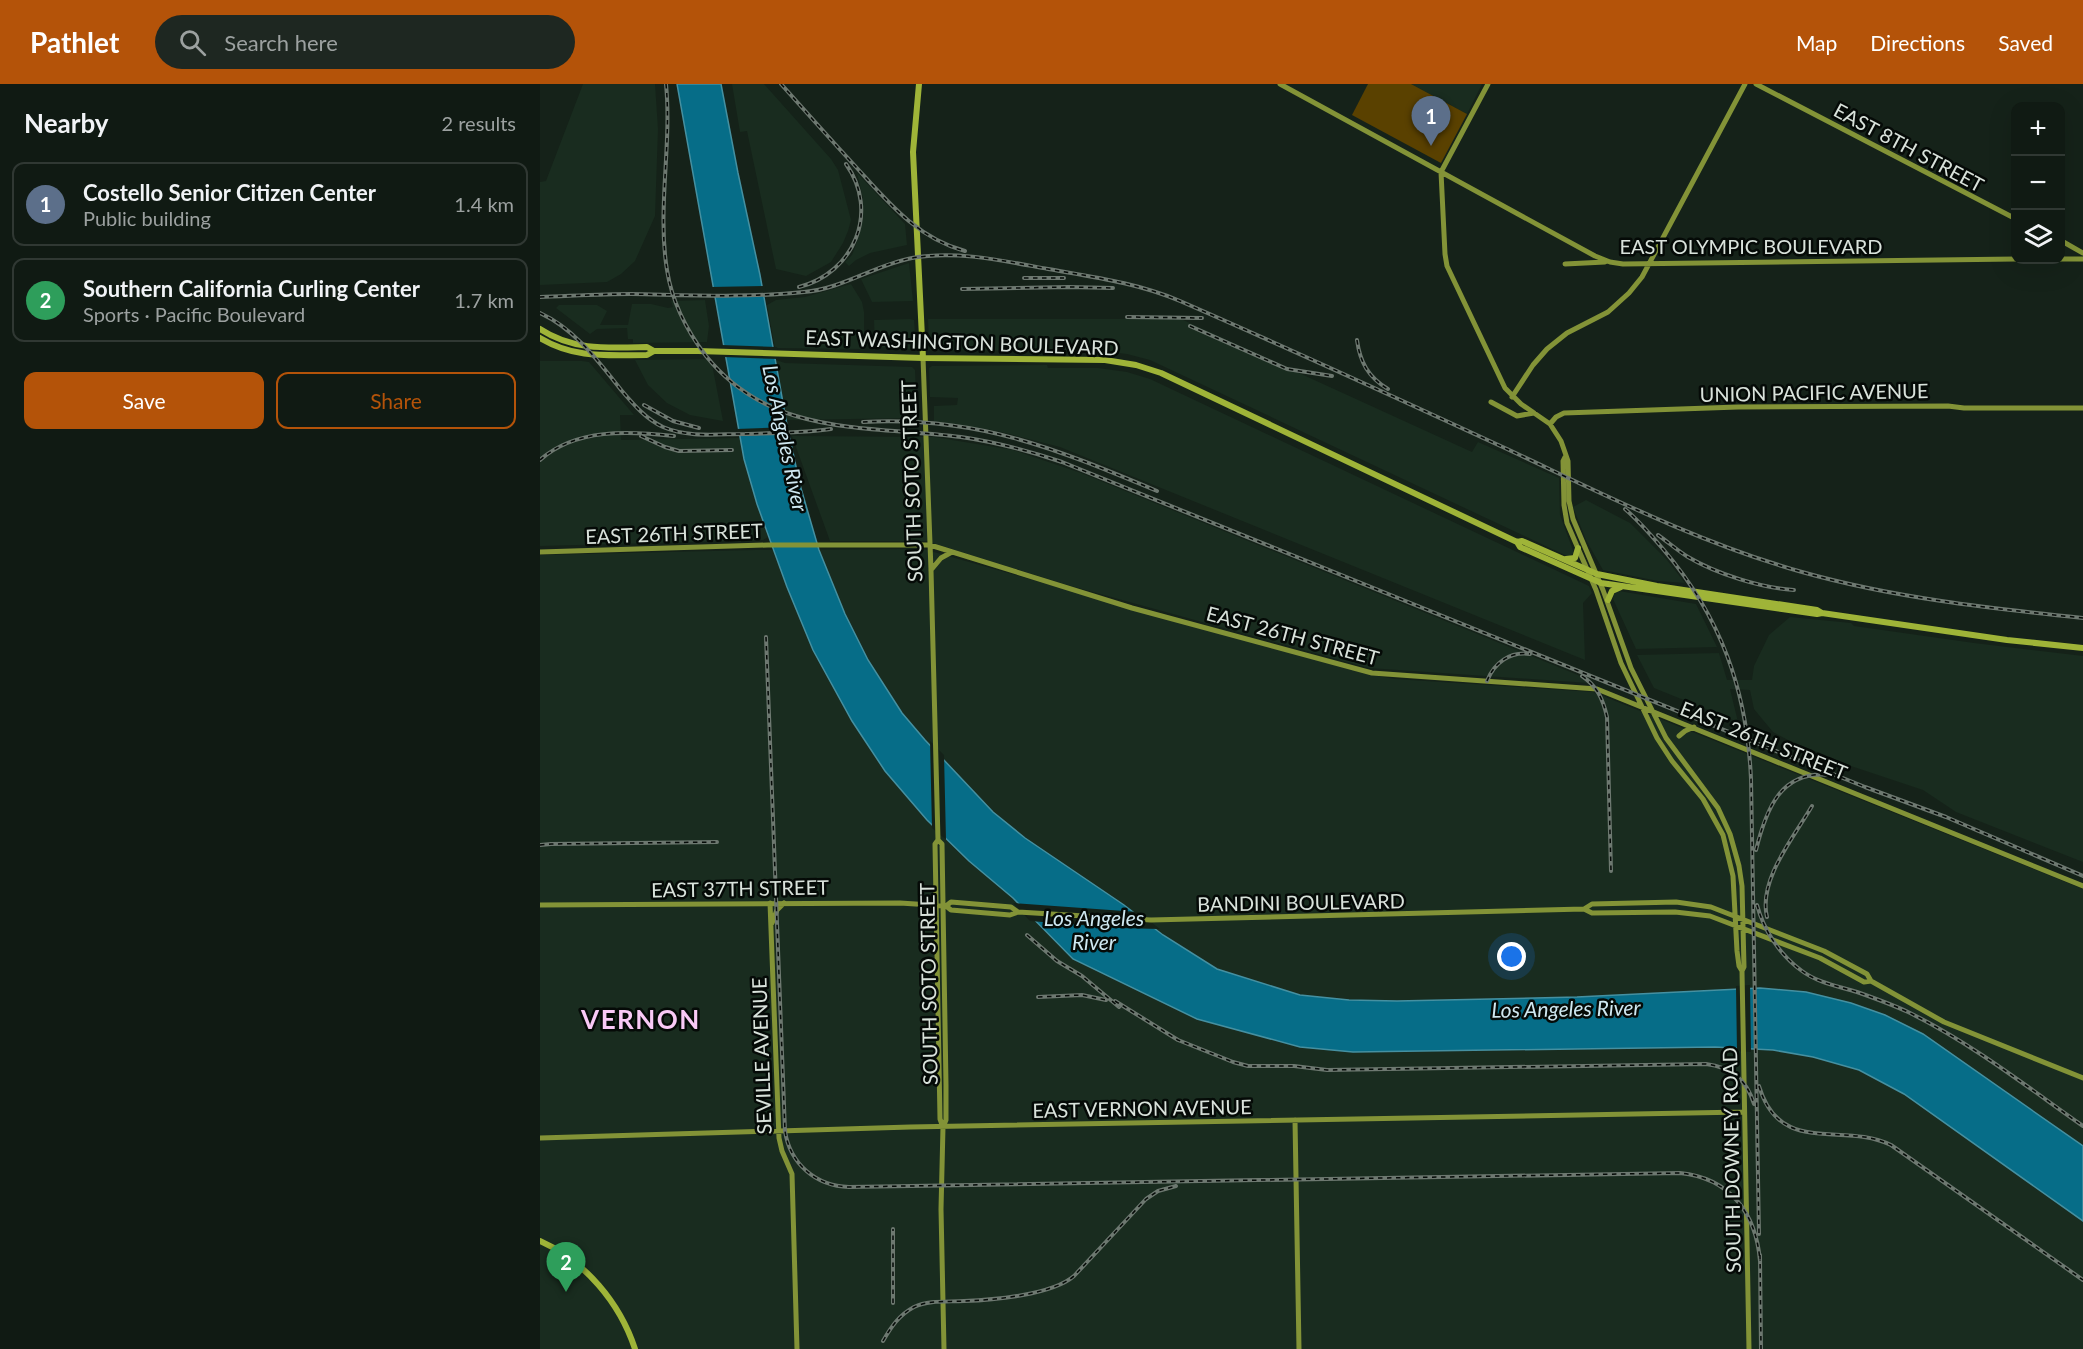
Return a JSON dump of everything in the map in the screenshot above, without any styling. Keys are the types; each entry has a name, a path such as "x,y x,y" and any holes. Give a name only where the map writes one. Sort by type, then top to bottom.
{"main road":[{"name":"SOUTH SOTO STREET","path":"919,84 913,152 931,570 938,831 938,840 935,844 941,905 940,1119 943,1127 941,1209 944,1349"},
{"name":"EAST OLYMPIC BOULEVARD","path":"1280,84 1595,256 1610,262 2011,259"},
{"path":"1488,84 1441,172 1447,266 1498,375 1512,397 1550,424 1562,441 1565,457"},
{"path":"1512,397 1533,365 1547,349 1560,337 1608,312 1642,277 1745,84"},
{"name":"EAST 8TH STREET","path":"1756,84 2011,216"},
{"path":"2065,242 2083,253"},
{"path":"2065,259 2083,259"},
{"path":"1565,264 1610,262"},
{"name":"EAST WASHINGTON BOULEVARD","path":"540,329 558,339 584,347 646,347 654,351 923,358 1097,359 1141,366 1517,542 1522,542 1588,571 1657,586 1817,609 1822,613"},
{"name":"EAST WASHINGTON BOULEVARD","path":"540,338 561,348 586,355 647,355 654,351"},
{"path":"1491,402 1517,416 1534,413"},
{"name":"UNION PACIFIC AVENUE","path":"1550,424 1564,413 1738,406 2083,408"},
{"name":"SOUTH DOWNEY ROAD","path":"1565,457 1563,461 1564,510 1567,523 1593,580 1621,663 1648,721 1668,755 1703,799 1720,829 1733,876 1737,951 1742,971"},
{"name":"SOUTH DOWNEY ROAD","path":"1565,457 1568,461 1569,501 1573,519 1608,600 1631,668 1657,723 1718,808 1730,834 1739,866 1744,967 1742,971 1749,1349"},
{"name":"EAST WASHINGTON BOULEVARD","path":"1517,542 1520,547 1593,580 1621,587 2007,640 2083,648"},
{"name":"EAST 26TH STREET","path":"540,552 768,545 930,545 1132,608 1372,674 1589,688 1603,691 2083,886"},
{"path":"1560,558 1575,558 1578,548"},
{"path":"931,570 941,558 952,552"},
{"path":"1608,600 1612,591 1621,587"},
{"path":"1679,736 1694,727"},
{"name":"EAST 37TH STREET","path":"540,905 879,902 941,905"},
{"name":"BANDINI BOULEVARD","path":"941,905 951,910 1010,915 1018,912 1151,920 1584,909 1592,904 1676,902 1711,907 1824,951 1867,974 1871,981 1944,1022 2083,1078"},
{"name":"SEVILLE AVENUE","path":"770,903 778,1131 780,1147 792,1173 797,1349"},
{"path":"771,928 776,913 784,903"},
{"name":"BANDINI BOULEVARD","path":"1584,909 1592,914 1690,913 1736,925 1820,958 1864,982 1871,981"},
{"path":"1743,945 1746,938 1754,932"},
{"name":"EAST VERNON AVENUE","path":"540,1138 943,1127 1744,1112"},
{"path":"1295,1120 1299,1349"},
{"path":"540,1241 568,1257 597,1283 624,1323 634,1349"}],"shaded area":[{"path":"583,84 655,84 658,129 655,216 635,261 621,274 607,282 540,285 540,182 546,181"},
{"path":"732,84 764,84 831,159 838,170 851,220 848,231 831,262 806,276 776,269 747,131 740,132"},
{"path":"1368,84 1411,84 1467,114 1441,163 1352,115"},
{"path":"1411,84 1482,84 1467,114"},
{"path":"857,173 905,224 907,245 870,253 849,266 845,262 852,255 863,219 863,198"},
{"path":"909,263 913,301 872,302 861,279"},
{"path":"851,284 862,302 864,347 861,349 775,348 767,305 776,300 805,297"},
{"path":"705,300 709,326 707,342 633,343 633,339 628,339 627,328 597,329 590,334 556,308 559,305 597,305 607,311 600,325 628,325 632,304 651,304 668,308 673,307 671,301"},
{"path":"928,319 1181,319 1472,452 1478,442 1559,478 1560,515 1574,553 1569,557 1150,360 1102,351 933,350 929,343"},
{"path":"874,320 914,320 916,346 913,349 875,347"},
{"path":"711,359 723,421 690,415 667,403 648,385 635,360"},
{"path":"776,360 785,363 912,367 915,370 917,418 785,420"},
{"path":"540,361 589,362 634,415 620,415 621,440 740,438 750,482 768,537 763,540 540,546"},
{"path":"1047,365 1048,368 1098,368 1127,372 1150,379 1589,586 1592,593 1583,603 1585,660 1060,447 998,431 934,421 934,406 957,405 958,398 930,397 929,368 932,366"},
{"path":"792,436 934,437 1013,450 1081,473 1578,675 1589,683 1369,668 1064,584 926,541 830,541"},
{"path":"1586,500 1630,523 1667,560 1685,583 1658,581 1603,570 1586,540 1573,507"},
{"path":"923,549 1366,674 1395,679 1593,692 2083,889 2083,1349 540,1349 540,555"},
{"path":"1619,591 1696,604 1717,647 1636,649 1613,599 1614,594"},
{"path":"1790,617 1851,623 1854,626 2083,656 2083,862 1956,812 1923,790 1851,766 1788,740 1773,732 1754,709 1750,690 1730,689 1738,722 1654,688 1637,655 1719,653 1727,680 1752,680 1754,666 1769,635"}],"water":[{"name":"Los Angeles River","path":"677,84 721,84 800,485 819,550 845,614 868,660 902,713 993,812 1025,838 1124,905 1163,935 1217,969 1300,995 1349,1000 1397,1001 1577,997 1760,988 1806,992 1851,1003 1885,1015 1923,1034 2083,1146 2083,1221 1904,1094 1859,1070 1813,1057 1773,1050 1715,1047 1353,1052 1300,1047 1197,1019 1073,959 1013,898 969,861 927,820 885,771 852,721 813,650 757,504 744,459"}],"pier":[{"path":"765,286 767,296 712,297 710,287"},
{"path":"721,345 777,347 779,359 723,357"},
{"path":"790,427 792,434 737,435 736,429"},
{"path":"930,741 944,755 946,840 932,828"},
{"path":"1013,903 1138,912 1160,929 1030,921"},
{"path":"1750,985 1751,1052 1737,1051 1736,986"}],"railway":[{"path":"666,84 667,131 663,224 669,282 687,326 706,356 732,383 761,402 823,423 974,439 1012,447 1062,462 1865,787 1946,817 2083,876"},
{"path":"781,84 904,217 932,237 965,251"},
{"path":"799,287 818,280 834,269 847,255 856,238 861,220 861,202 856,182 846,164"},
{"path":"540,297 631,294 740,296 804,292 845,282 898,261 946,255 997,260 1115,281 1180,301 1652,516 1726,547 1802,572 1871,589 1977,606 2083,618"},
{"path":"1024,278 1064,278"},
{"path":"962,289 1113,288"},
{"path":"540,313 575,337 636,406 651,420 663,427 683,433 703,435 788,433 831,429"},
{"path":"1127,317 1202,318"},
{"path":"1190,326 1287,369 1332,376"},
{"path":"1357,340 1366,368 1388,389"},
{"path":"644,405 673,421 699,428"},
{"path":"863,422 904,421 943,424 1014,438 1084,461 1157,491"},
{"path":"540,460 554,450 586,437 621,433 674,436"},
{"path":"641,436 679,451 732,450"},
{"path":"1625,509 1663,549 1701,601 1727,656 1744,715 1751,779 1759,1234"},
{"path":"1658,535 1688,557 1712,569 1754,583 1794,590"},
{"path":"766,637 785,1131 792,1154 806,1171 816,1178 837,1186 849,1187 1680,1173 1698,1176 1713,1182 1737,1201 1753,1228 1760,1261"},
{"path":"1487,681 1498,664 1509,656 1530,654"},
{"path":"1582,676 1599,694 1607,717 1611,871"},
{"path":"1756,850 1771,807 1787,786 1813,775 1830,775"},
{"path":"1767,917 1768,888 1779,859 1812,806"},
{"path":"540,845 717,842"},
{"path":"1757,905 1774,942 1802,971 1821,981 1895,1006 1931,1024 1998,1066 2083,1126"},
{"path":"1027,935 1057,961 1082,976 1119,1007"},
{"path":"1038,997 1082,995 1106,1000"},
{"path":"1115,1001 1178,1040 1248,1066 1294,1066 1327,1070 1706,1064 1723,1068 1737,1076 1747,1088 1754,1104"},
{"path":"1759,1086 1769,1108 1782,1122 1797,1130 1872,1138 1891,1145 2083,1280"},
{"path":"883,1341 900,1318 909,1310 920,1305 932,1302 1022,1295 1052,1288 1064,1282 1074,1276 1146,1199 1158,1191 1176,1186"},
{"path":"893,1229 893,1303"},
{"path":"1760,1255 1761,1349"}],"place":[{"name":"Costello Senior Citizen Center","path":"1431,146"},
{"name":"Southern California Curling Center","path":"566,1292"}],"district":[{"name":"VERNON","path":"641,1019"}]}
